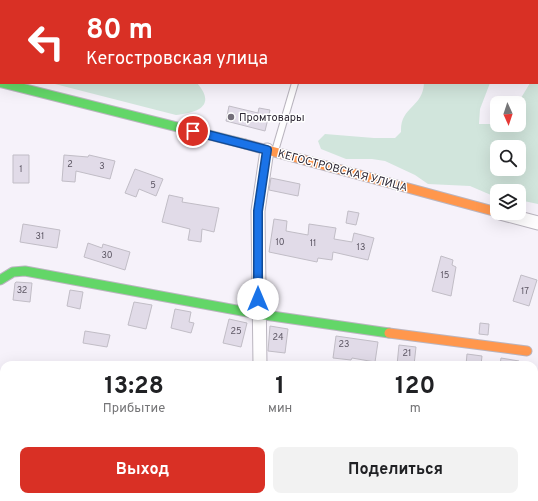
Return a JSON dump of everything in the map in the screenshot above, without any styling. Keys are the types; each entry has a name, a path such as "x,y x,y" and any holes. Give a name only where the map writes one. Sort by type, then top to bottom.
{"street":[{"name":"КЕГОСТРОВСКАЯ УЛИЦА","path":"5,84 271,151 490,210"},
{"path":"260,361 258,314 258,211 271,151"},
{"path":"526,220 538,223"},
{"path":"0,280 13,272 25,271 258,314 424,338 528,351"}],"lane":[{"path":"271,151 295,84"}],"green space":[{"path":"55,84 198,84 203,91 205,103 197,110 176,115"},
{"path":"424,84 490,84 480,109 479,124 490,124 490,132 526,132 526,96 522,96 529,84 538,84 538,204 526,201 526,184 490,184 490,195 470,186 428,184 415,175 385,161 372,159 346,159 321,149 318,141 325,134 395,138 401,132 404,117 420,98"}],"building":[{"path":"229,106 258,113 259,108 270,110 265,131 226,121"},
{"path":"13,155 29,155 29,183 13,183"},
{"path":"64,155 88,157 89,155 115,161 110,179 76,171 75,182 62,181"},
{"path":"135,169 163,179 156,196 139,189 136,197 125,193"},
{"path":"271,178 300,184 298,196 269,190"},
{"path":"169,195 183,198 182,202 219,208 214,232 202,229 201,242 188,240 190,229 162,222"},
{"path":"348,211 359,213 356,225 346,223"},
{"path":"274,219 287,221 286,231 308,235 309,224 336,228 334,239 352,242 354,233 374,238 368,260 333,252 332,260 318,258 317,262 269,252"},
{"path":"23,224 60,230 57,248 20,242"},
{"path":"88,243 102,248 103,244 130,252 125,270 84,257"},
{"path":"441,256 453,260 452,265 456,267 451,296 432,291"},
{"path":"521,275 537,280 529,306 513,301"},
{"path":"16,282 32,283 30,302 13,300"},
{"path":"70,290 83,292 80,309 67,306"},
{"path":"134,302 152,305 146,329 128,325"},
{"path":"175,309 191,312 189,322 194,323 191,333 171,328"},
{"path":"229,319 247,323 241,347 223,343"},
{"path":"480,323 489,324 488,335 479,334"},
{"path":"270,326 288,329 285,353 268,351"},
{"path":"85,331 110,335 107,347 83,343"},
{"path":"336,336 378,342 375,361 352,358 351,360 333,358"},
{"path":"399,345 416,347 414,361 397,361"},
{"path":"467,354 482,356 481,361 466,361"},
{"path":"501,358 519,361 501,361"}],"traffic: fast":[{"path":"6,84 245,144"},
{"path":"0,280 13,272 25,271 258,314 389,333"}],"traffic: slow":[{"path":"245,144 490,210"},
{"path":"389,333 527,351"}],"place":[{"name":"Промтовары","path":"231,117"}],"route":[{"path":"193,131 267,150 258,211 258,299"}]}
